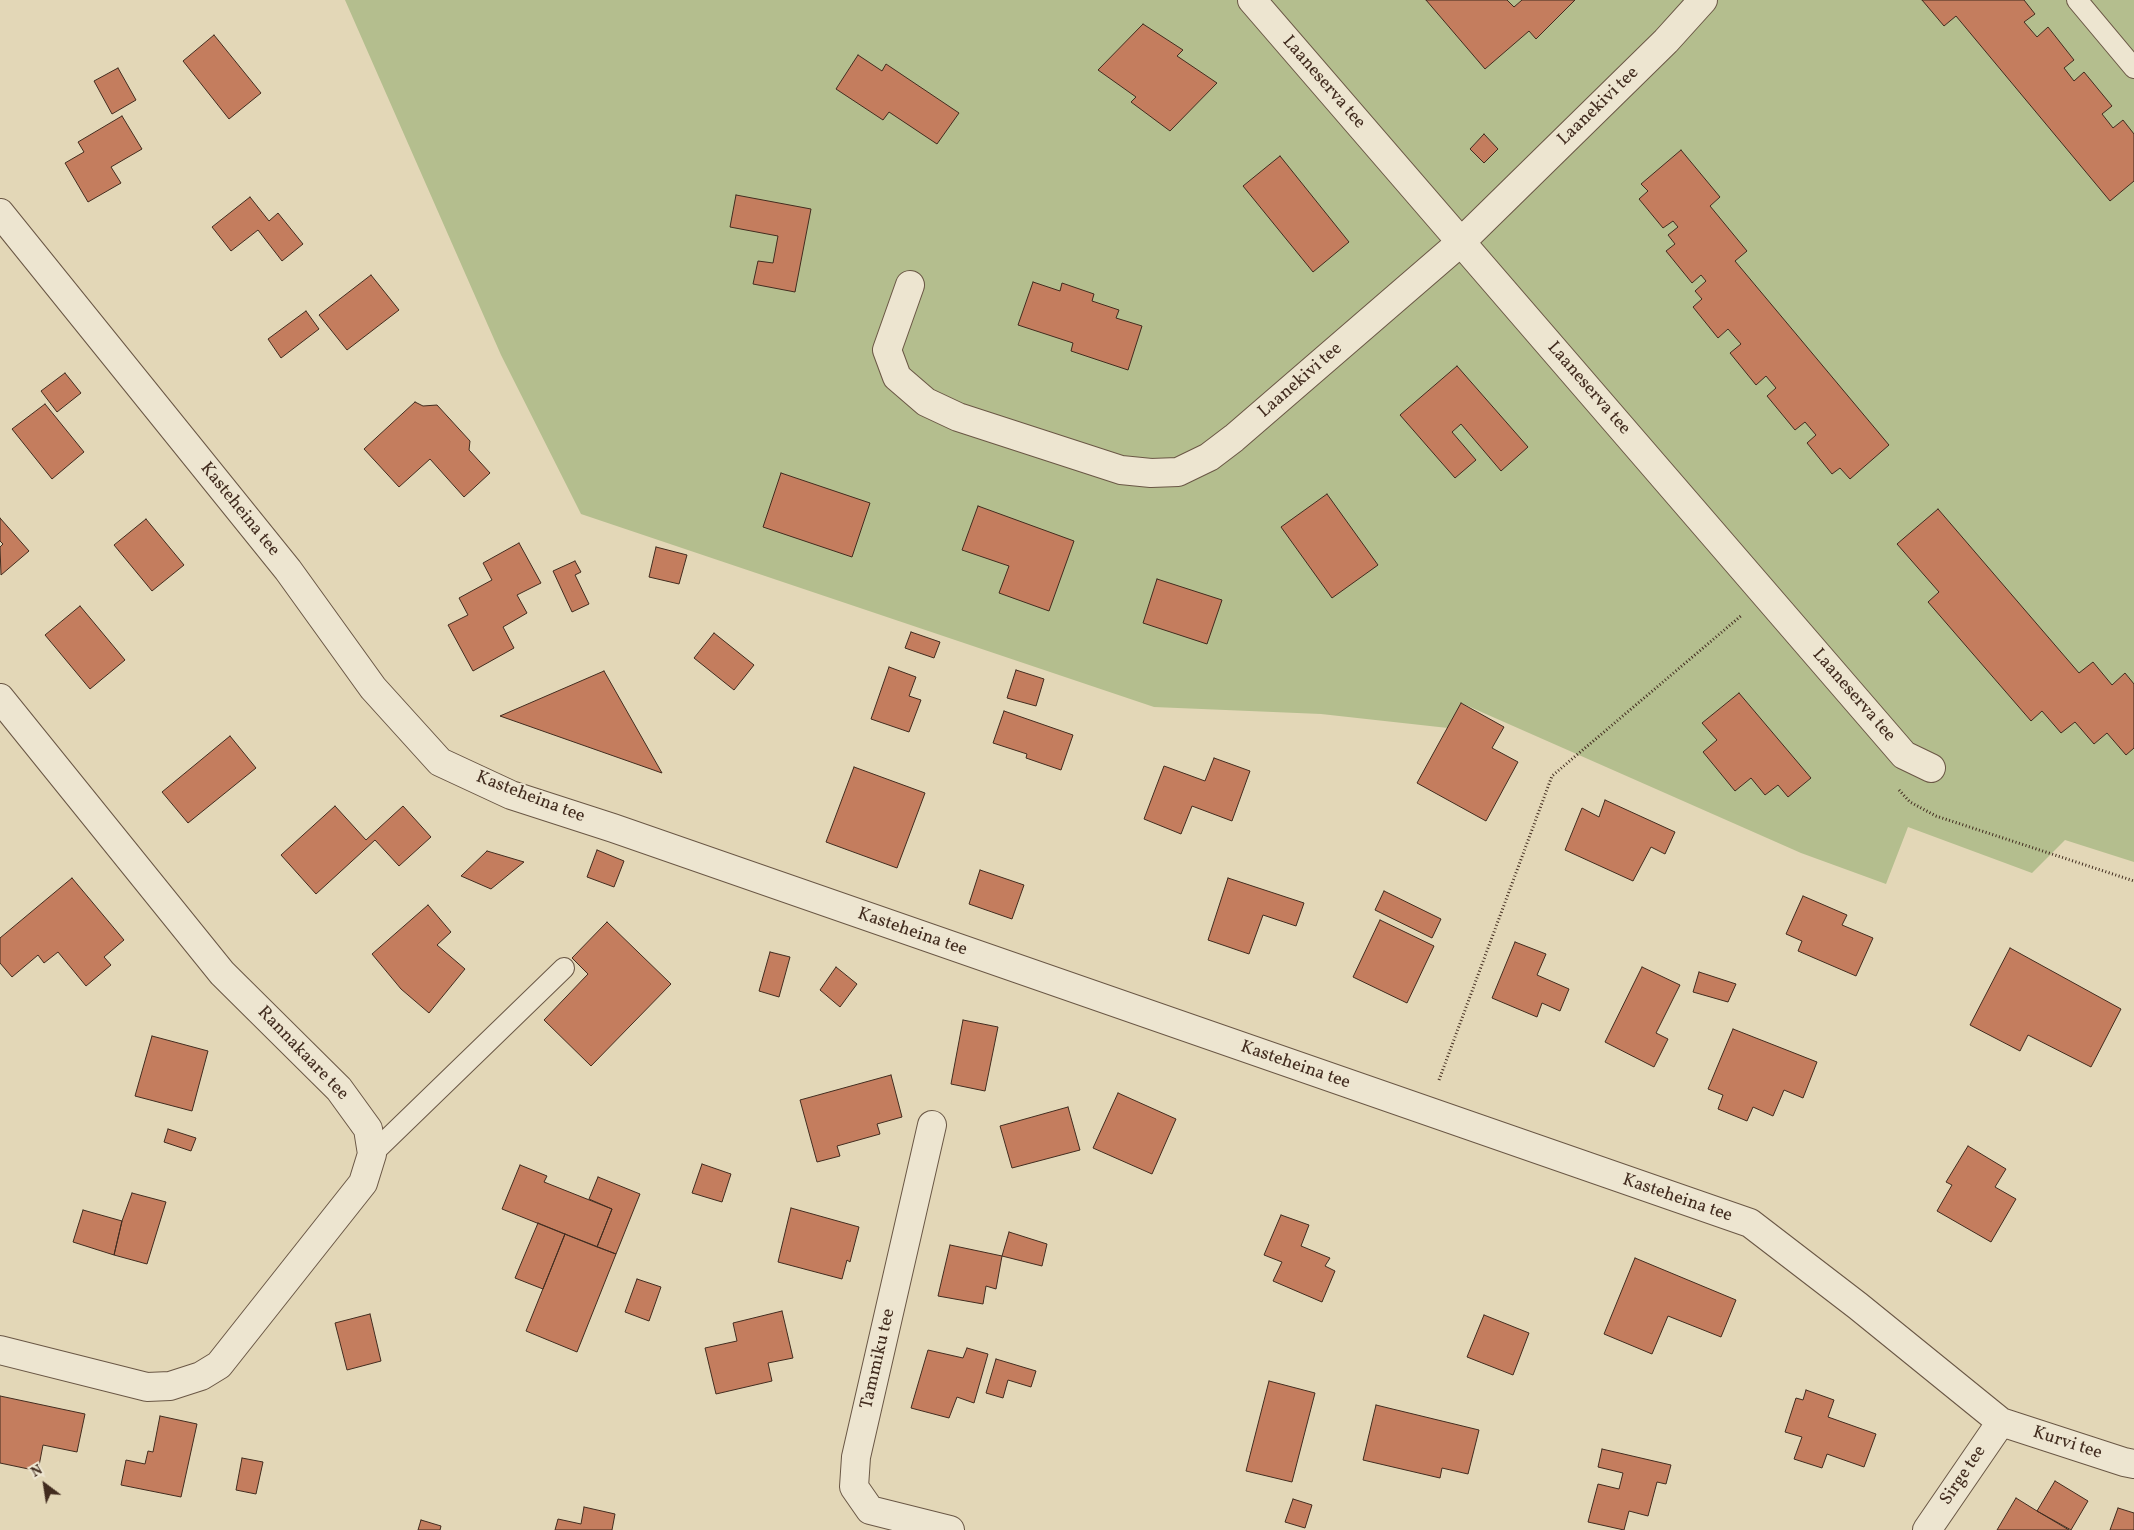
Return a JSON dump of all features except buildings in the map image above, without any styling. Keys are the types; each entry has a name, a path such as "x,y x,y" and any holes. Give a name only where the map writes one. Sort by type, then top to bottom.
{"street":[{"name":"Laaneserva tee","path":"1252,0 1904,755 1932,768"},
{"name":"Laanekivi tee","path":"910,285 887,350 897,378 926,402 958,417 1121,470 1151,473 1178,472 1209,457 1234,438 1461,242 1666,41 1703,0"},
{"name":"Kasteheina tee","path":"0,212 288,570 373,688 440,762 511,795 613,828 1750,1224 1858,1306 2001,1422"},
{"name":"Rannakaare tee","path":"0,698 222,973 339,1089 368,1129 372,1154 363,1183 219,1365 201,1376 170,1386 147,1387 0,1350"},
{"name":"Tammiku tee","path":"932,1125 856,1457 854,1487 870,1510 950,1530"},
{"name":"Kurvi tee","path":"2001,1422 2134,1464"},
{"name":"Sirge tee","path":"1927,1530 2001,1422"}],"lane":[{"path":"2077,0 2134,68"},
{"path":"372,1154 564,968"}],"path":[{"path":"1427,1112 1552,776 1744,612"}],"green space":[{"path":"345,0 2134,0 2134,862 2065,840 2032,873 1908,827 1886,884 1801,853 1461,703 1448,728 1321,714 1154,707 581,514 501,355"}]}
